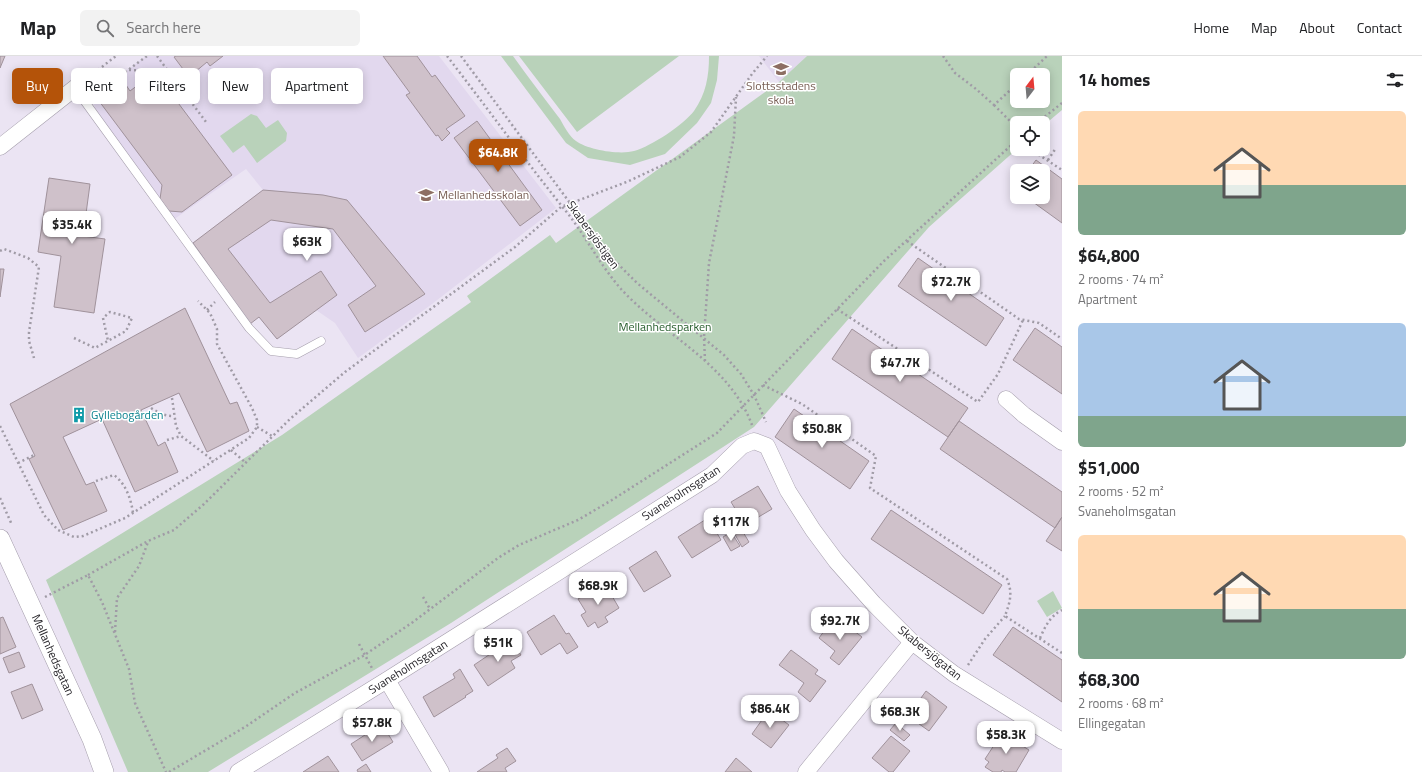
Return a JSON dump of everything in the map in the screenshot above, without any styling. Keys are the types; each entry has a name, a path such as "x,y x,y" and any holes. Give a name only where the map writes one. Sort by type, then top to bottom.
{"street":[{"path":"0,147 71,91"},
{"path":"1006,400 1062,442"},
{"name":"Skabersjögatan","path":"754,442 767,446 788,491 813,530 836,561 874,604 912,642 954,674 1062,741"},
{"name":"Svaneholmsgatan","path":"238,772 384,682 712,475 742,446 754,442"},
{"name":"Mellanhedsgatan","path":"0,539 92,739 104,772"},
{"path":"806,772 912,642"},
{"path":"384,682 441,772"}],"lane":[{"path":"94,104 249,328 271,351 297,354 321,342"}],"path":[{"path":"101,68 116,56"},
{"path":"129,70 147,56"},
{"path":"157,56 166,68"},
{"name":"Skabersjöstigen","path":"448,56 620,288 641,309 705,361 724,379 744,406"},
{"path":"461,56 570,203 595,241 615,263 637,283 724,355 741,374 754,395 766,422"},
{"path":"30,604 88,575 148,541 174,530 204,504 272,436 345,372 515,248 561,207 629,181 680,157 711,132 767,56"},
{"path":"943,56 955,73 976,89 1010,121"},
{"path":"1034,68 1047,56"},
{"path":"129,70 135,70"},
{"path":"994,105 1010,90"},
{"path":"705,361 704,337 709,263 734,136 736,97"},
{"path":"1046,116 1062,103"},
{"path":"193,104 206,122"},
{"path":"169,772 245,727 295,693 364,655 430,610 498,558 519,546 578,520 717,433 837,309 907,241 1010,146"},
{"path":"1048,160 1056,148"},
{"path":"1041,156 1062,170"},
{"path":"907,241 1023,320 1039,323 1062,339"},
{"path":"0,251 4,249 28,258 39,267 29,332 29,341 34,358"},
{"path":"0,426 44,515 58,530 66,535 74,537 83,536 133,513 249,438 256,427 257,420 252,408 217,344 217,329 210,313 198,301"},
{"path":"837,309 978,402 998,374 1023,320"},
{"path":"74,338 95,348 108,341 126,331 132,318 110,312 103,318 108,341"},
{"path":"763,385 802,404 876,456 870,488 1008,580 1011,589 1011,600 1005,616 985,639 965,670"},
{"path":"172,398 173,416 181,436 214,461"},
{"path":"151,408 166,416 173,416"},
{"path":"256,427 272,436"},
{"path":"167,440 181,436"},
{"path":"231,450 246,463"},
{"path":"18,463 34,455"},
{"path":"96,481 114,475 121,480 129,495 133,513"},
{"path":"115,632 117,598 139,566 148,541"},
{"path":"88,575 115,632 129,668 135,703 166,772"},
{"path":"423,597 430,610"},
{"path":"1040,638 1046,624 1057,612 1062,610"},
{"path":"1005,616 1062,653"},
{"path":"359,644 364,655 384,682"}],"shaded area":[{"name":"Mellanhedsskolan","path":"146,56 439,56 556,208 432,304 358,358 335,323 316,310 277,339 259,317 250,324 193,243 263,190 246,169 173,220 97,115 94,104 127,104 127,70"},
{"name":"Slottsstadens skola","path":"759,56 807,56 779,82"}],"green space":[{"path":"501,56 513,56 573,139 588,147 604,151 628,152 649,145 658,140 689,117 698,105 704,91 709,56 719,56 717,80 711,103 697,123 665,154 630,165 588,158 566,143"},
{"path":"519,56 679,56 577,132"},
{"name":"Mellanhedsparken","path":"807,56 1062,56 1062,110 1050,120 1050,116 1010,116 1010,155 929,227 754,427 451,623 208,772 128,772 46,580 282,435 471,302 467,296 550,235 556,243 779,82"},
{"path":"251,114 257,116 266,128 278,120 287,133 286,141 257,163 244,145 233,153 220,136"},
{"path":"1053,591 1062,608 1047,617 1037,601"}],"building":[{"path":"0,56 5,56 0,68"},
{"path":"223,56 210,66 207,62 200,68 182,68 174,57"},
{"path":"383,56 417,56 432,77 435,75 465,116 446,129 450,133 442,141 438,135 436,136 406,95 410,93"},
{"path":"127,86 130,91 135,87 135,104 179,104 232,175 182,212 169,211 160,199 162,185 101,104 127,104"},
{"path":"477,121 542,210 520,226 454,138"},
{"path":"1036,160 1041,164 1033,164"},
{"path":"1050,170 1062,179 1062,223 1036,204 1050,204"},
{"path":"49,178 90,184 83,236 105,239 94,313 54,307 61,256 38,252"},
{"path":"263,190 323,195 347,200 425,294 365,332 348,305 376,286 333,229 271,220 228,249 270,303 321,271 337,295 277,339 259,317 250,324 193,243"},
{"path":"918,258 1004,318 986,346 898,286"},
{"path":"0,269 4,269 0,297"},
{"name":"Gyllebogården","path":"185,308 230,404 237,402 249,431 207,452 179,393 141,410 158,446 165,442 178,472 135,492 102,419 63,437 86,485 94,482 107,511 63,530 29,459 35,456 10,404"},
{"path":"1035,328 1062,347 1062,394 1013,360"},
{"path":"852,329 968,408 948,437 832,359"},
{"path":"794,409 869,461 850,489 775,437"},
{"path":"959,421 1062,492 1062,517 1055,528 940,449"},
{"path":"758,486 772,509 745,525 731,502"},
{"path":"891,510 1002,585 983,614 871,539"},
{"path":"1062,517 1062,551 1046,541"},
{"path":"708,518 721,540 692,558 678,537"},
{"path":"740,527 749,542 742,547 733,531"},
{"path":"731,532 740,546 731,551 723,537"},
{"path":"656,551 671,576 644,592 629,568"},
{"path":"605,584 619,608 605,617 608,622 598,628 595,622 588,627 581,615 586,612 578,599"},
{"path":"554,615 566,634 569,633 578,647 567,654 560,643 541,655 527,632"},
{"path":"3,617 16,647 0,654 0,618"},
{"path":"830,623 839,630 845,624 862,637 839,665 830,658 835,651 819,638"},
{"path":"1013,627 1062,660 1062,702 993,655"},
{"path":"511,640 521,655 511,661 515,668 488,686 474,665"},
{"path":"791,650 818,670 815,674 826,681 810,702 798,692 804,683 779,665"},
{"path":"19,652 25,667 9,673 3,658"},
{"path":"460,669 473,691 434,717 423,697 455,678 453,674"},
{"path":"32,684 43,710 22,719 11,692"},
{"path":"926,691 947,707 929,731 908,716"},
{"path":"769,710 789,725 771,748 752,734"},
{"path":"896,723 910,735 904,741 890,730"},
{"path":"382,724 393,742 362,761 351,744"},
{"path":"1002,733 1029,750 1016,772 1005,772 1002,770 1001,772 993,772 985,767 989,762 985,759"},
{"path":"891,736 910,751 893,772 889,772 872,758"},
{"path":"507,748 516,761 505,768 507,772 477,772 498,758 496,755"},
{"path":"328,756 339,772 303,772"},
{"path":"736,758 752,772 725,772"},
{"path":"366,764 371,772 358,772 357,770"}],"place":[{"name":"Slottsstadens skola","path":"781,69"},
{"name":"Mellanhedsskolan","path":"426,195"},
{"name":"Gyllebogården","path":"79,415"}]}
